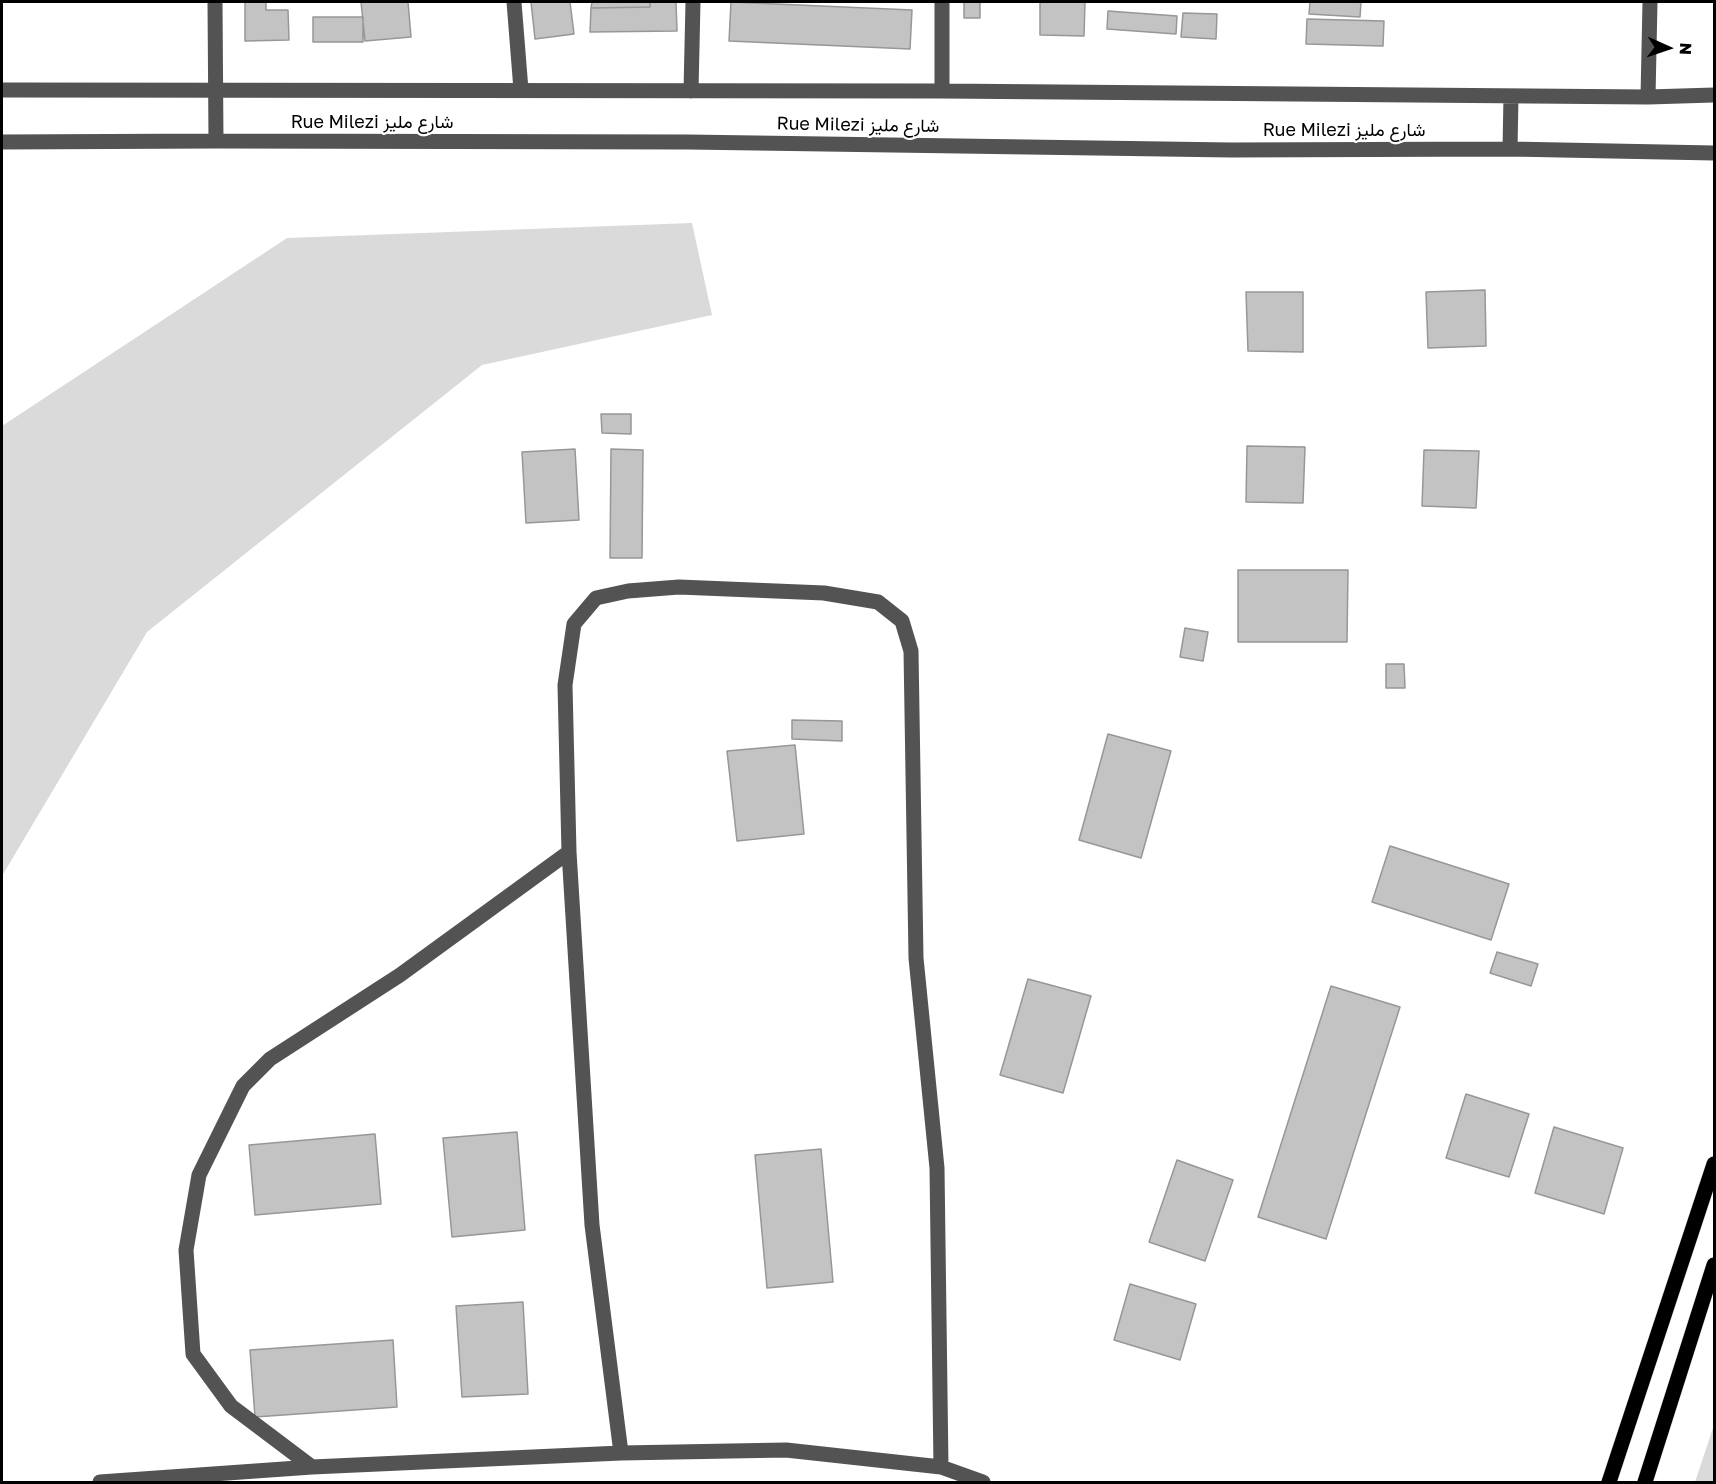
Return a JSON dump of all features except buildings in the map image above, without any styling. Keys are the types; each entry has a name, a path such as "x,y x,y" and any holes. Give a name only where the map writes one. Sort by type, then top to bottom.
{"main road":[{"path":"1609,1482 1714,1164"},
{"path":"1645,1482 1714,1265"}],"street":[{"path":"214,2 216,141"},
{"path":"513,2 521,90"},
{"path":"691,91 693,2"},
{"path":"942,2 942,91"},
{"path":"1648,97 1650,2"},
{"name":"Rue Milezi شارع مليز","path":"2,90 942,91 1648,97 1714,95"},
{"path":"1510,149 1511,96"},
{"name":"Rue Milezi شارع مليز","path":"2,142 688,142 1231,150 1510,149 1714,153"},
{"path":"621,1453 592,1225 569,852 565,685 574,624 596,598 628,591 679,587 824,592 878,602 902,621 911,651 916,958 937,1168 941,1467"},
{"path":"312,1467 231,1406 194,1354 186,1250 199,1175 243,1086 270,1059 400,975 569,852"},
{"path":"100,1482 312,1467 621,1453 786,1450 941,1467 983,1482"}],"shaded area":[{"path":"692,223 712,315 482,365 147,632 2,876 2,426 287,238"},
{"path":"1714,1425 1714,1482 1695,1482"}]}
